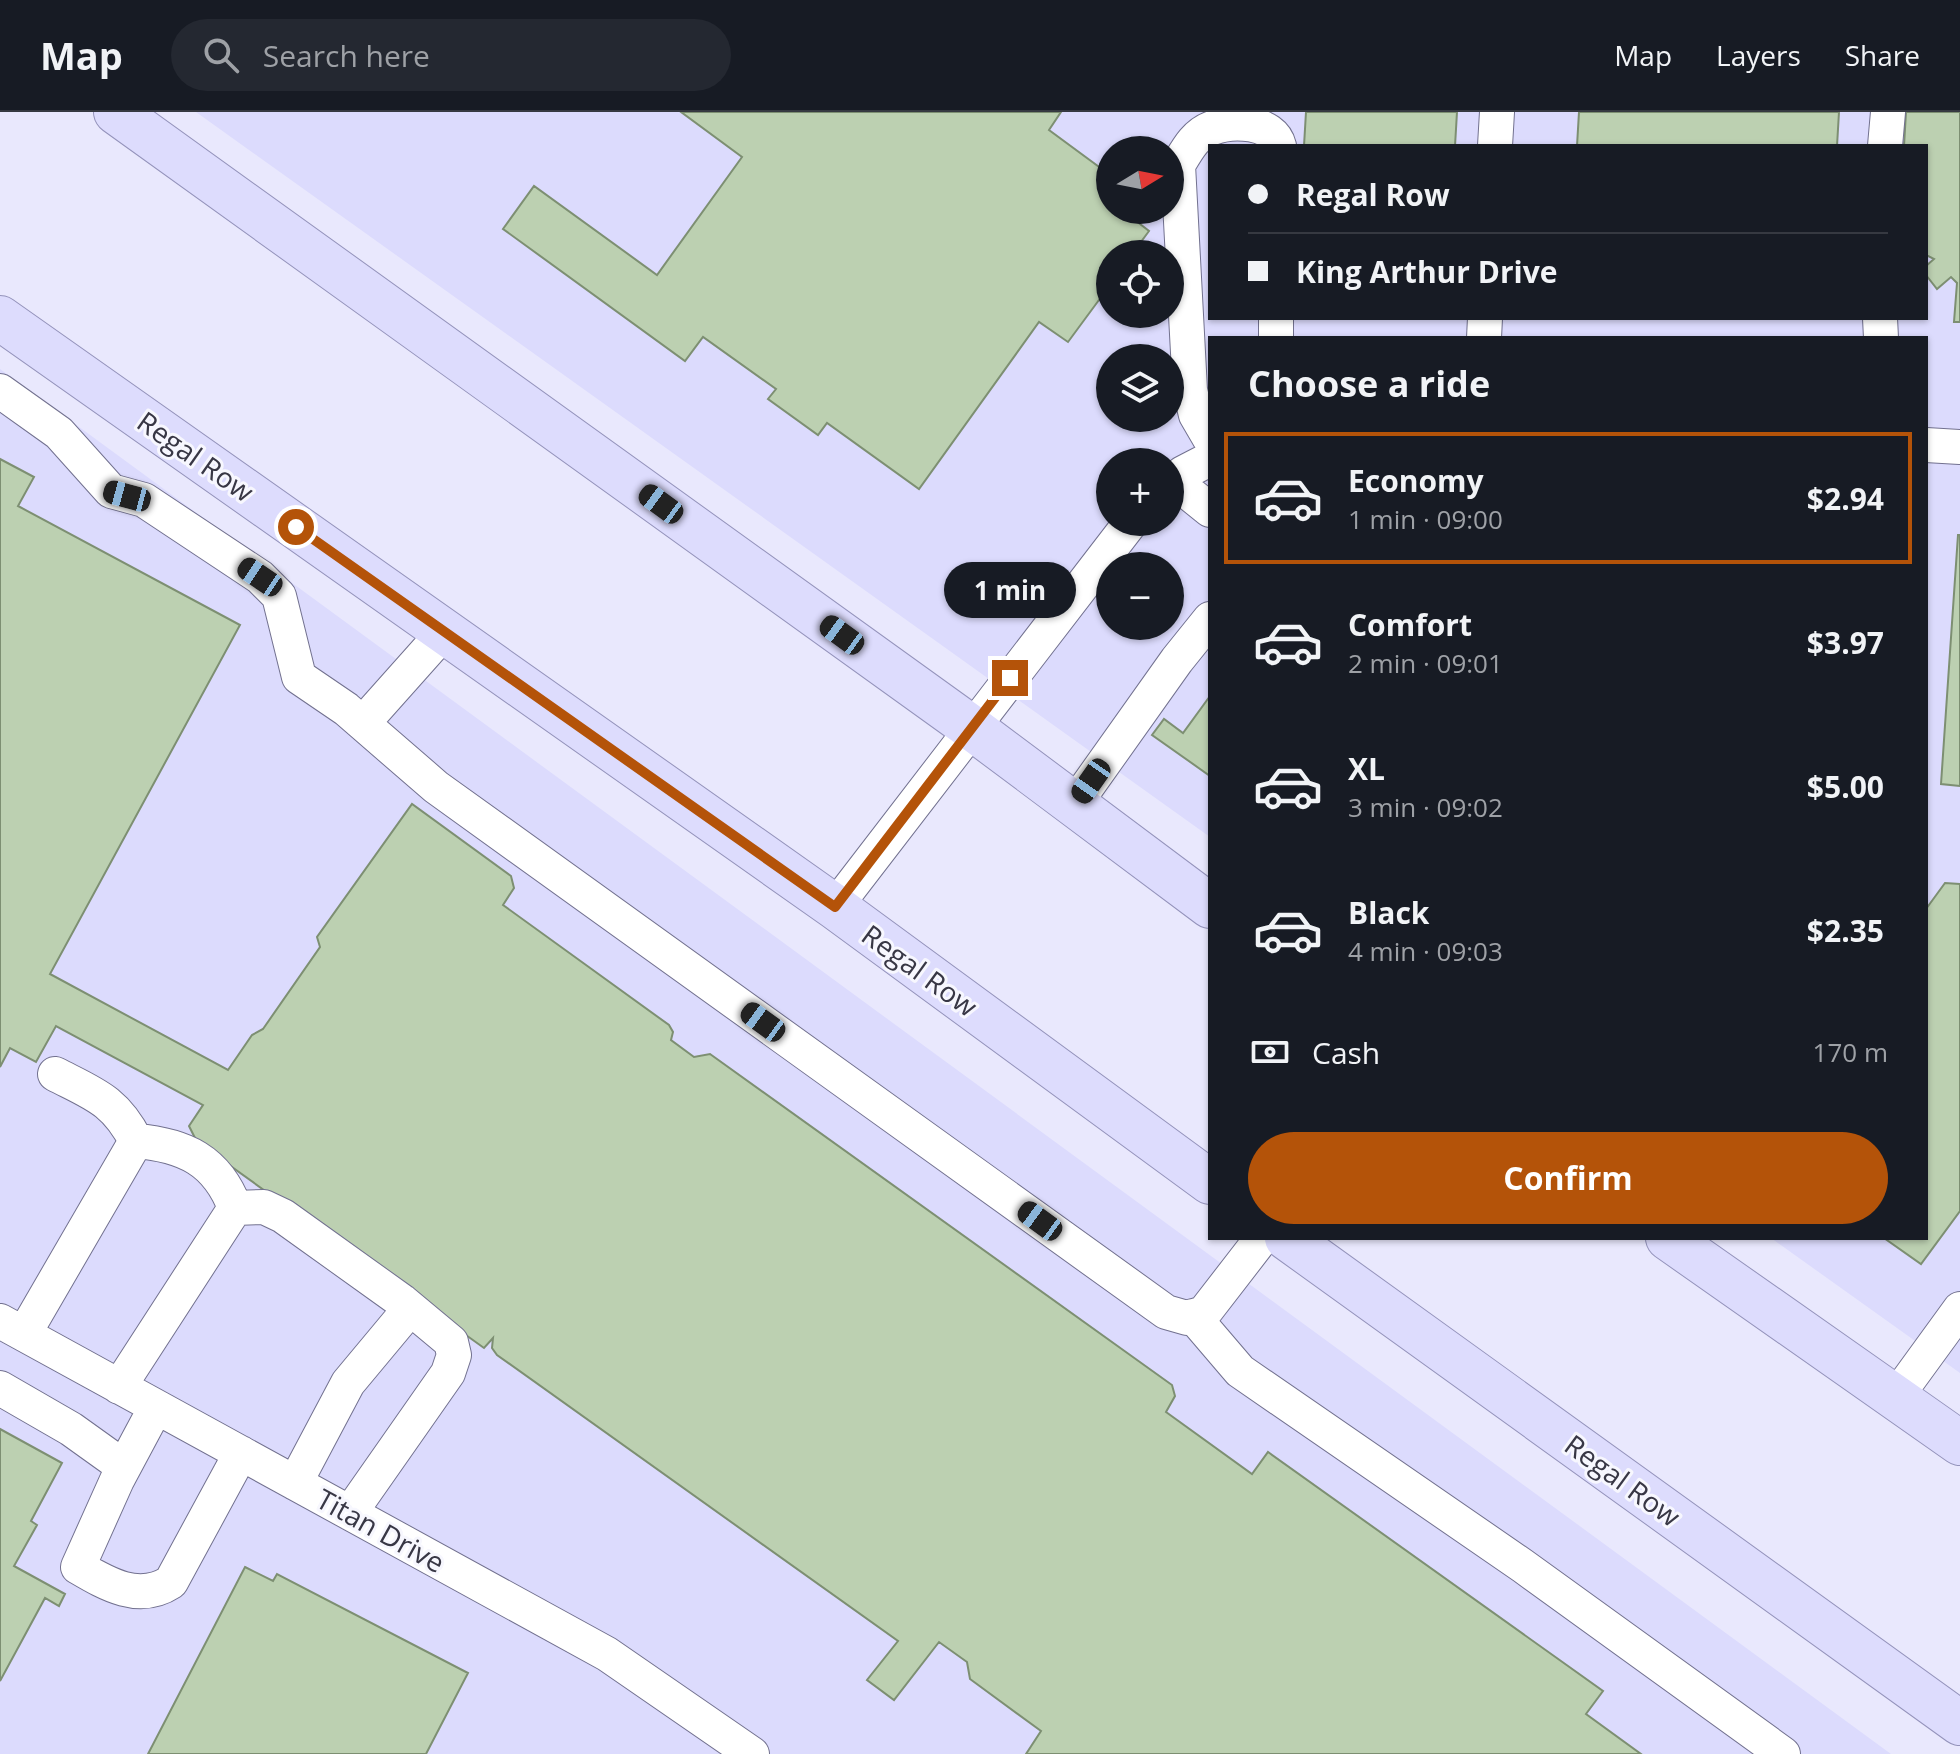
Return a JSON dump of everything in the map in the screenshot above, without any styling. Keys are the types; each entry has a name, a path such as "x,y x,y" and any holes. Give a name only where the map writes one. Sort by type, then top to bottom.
{"main road":[{"path":"116,112 972,728 1208,905"},
{"name":"Regal Row","path":"0,318 835,907 1208,1181"},
{"name":"Regal Row","path":"1290,1240 1960,1723"},
{"path":"1671,1240 1960,1443"}],"street":[{"path":"1495,144 1497,112"},
{"path":"1885,144 1888,112"},
{"path":"1208,436 1196,415 1190,390 1178,165 1191,143 1212,128 1261,126 1277,137 1279,144"},
{"path":"0,391 59,433 111,491 144,500 260,577 279,596 299,677 363,723 449,796 1166,1312 1193,1316 1204,1313 1260,1240"},
{"path":"1928,445 1960,447"},
{"path":"1184,475 1208,460"},
{"path":"1184,492 1208,509"},
{"path":"835,907 1120,536"},
{"path":"1074,805 1208,622"},
{"path":"363,723 445,631"},
{"path":"55,1074 106,1100 123,1116 136,1141"},
{"path":"136,1141 166,1144 191,1154 224,1180 235,1208"},
{"path":"12,1328 136,1141"},
{"path":"235,1208 264,1207 283,1216 403,1302 451,1342 454,1355 448,1373 350,1513"},
{"path":"119,1387 235,1208"},
{"path":"295,1483 348,1383 403,1317 403,1302"},
{"path":"1896,1397 1960,1309"},
{"path":"1193,1316 1240,1371 1523,1566 1783,1754"},
{"name":"Titan Drive","path":"12,1328 607,1654 752,1754"},
{"path":"0,1388 71,1429 124,1467"},
{"path":"156,1407 124,1467 78,1567 116,1589 157,1591 171,1582 241,1453"}],"shaded area":[{"path":"196,112 1960,112 1960,1373 1774,1240 1928,1240 1928,336 1208,336 1208,836"},
{"path":"0,369 1891,1754 0,1754"}],"building":[{"path":"681,112 1061,112 1049,130 1096,165 1096,224 1140,224 1149,231 1142,240 1096,240 1096,304 1068,342 1039,322 919,489 827,423 818,435 768,399 776,389 703,337 685,361 503,229 534,186 657,275 742,157"},
{"path":"1306,112 1457,112 1455,144 1304,144"},
{"path":"1579,112 1839,112 1837,144 1577,144"},
{"path":"1906,112 1960,112 1960,322 1954,322 1957,283 1951,277 1937,289 1928,278 1928,264 1934,259 1928,256 1928,144 1904,144"},
{"path":"0,459 34,477 18,506 240,625 50,974 228,1070 252,1035 263,1029 320,947 317,937 412,804 511,876 514,888 503,905 669,1025 673,1032 671,1040 694,1057 710,1054 1172,1385 1175,1396 1166,1412 1252,1474 1268,1452 1603,1691 1586,1714 1641,1754 1026,1754 1041,1731 970,1679 967,1662 939,1642 894,1700 867,1680 898,1641 497,1355 492,1348 493,1338 484,1348 197,1142 189,1126 203,1105 56,1026 36,1062 10,1048 0,1067"},
{"path":"1960,535 1960,786 1941,784"},
{"path":"1208,699 1208,775 1152,735 1164,719 1183,733"},
{"path":"1945,883 1960,884 1960,1211 1921,1264 1887,1240 1928,1240 1928,906"},
{"path":"0,1429 62,1463 31,1521 37,1525 14,1566 65,1594 59,1606 45,1598 0,1681"},
{"path":"245,1567 273,1581 277,1574 468,1673 426,1754 148,1754"}],"route":[{"path":"296,527 835,907 1010,678"}]}
